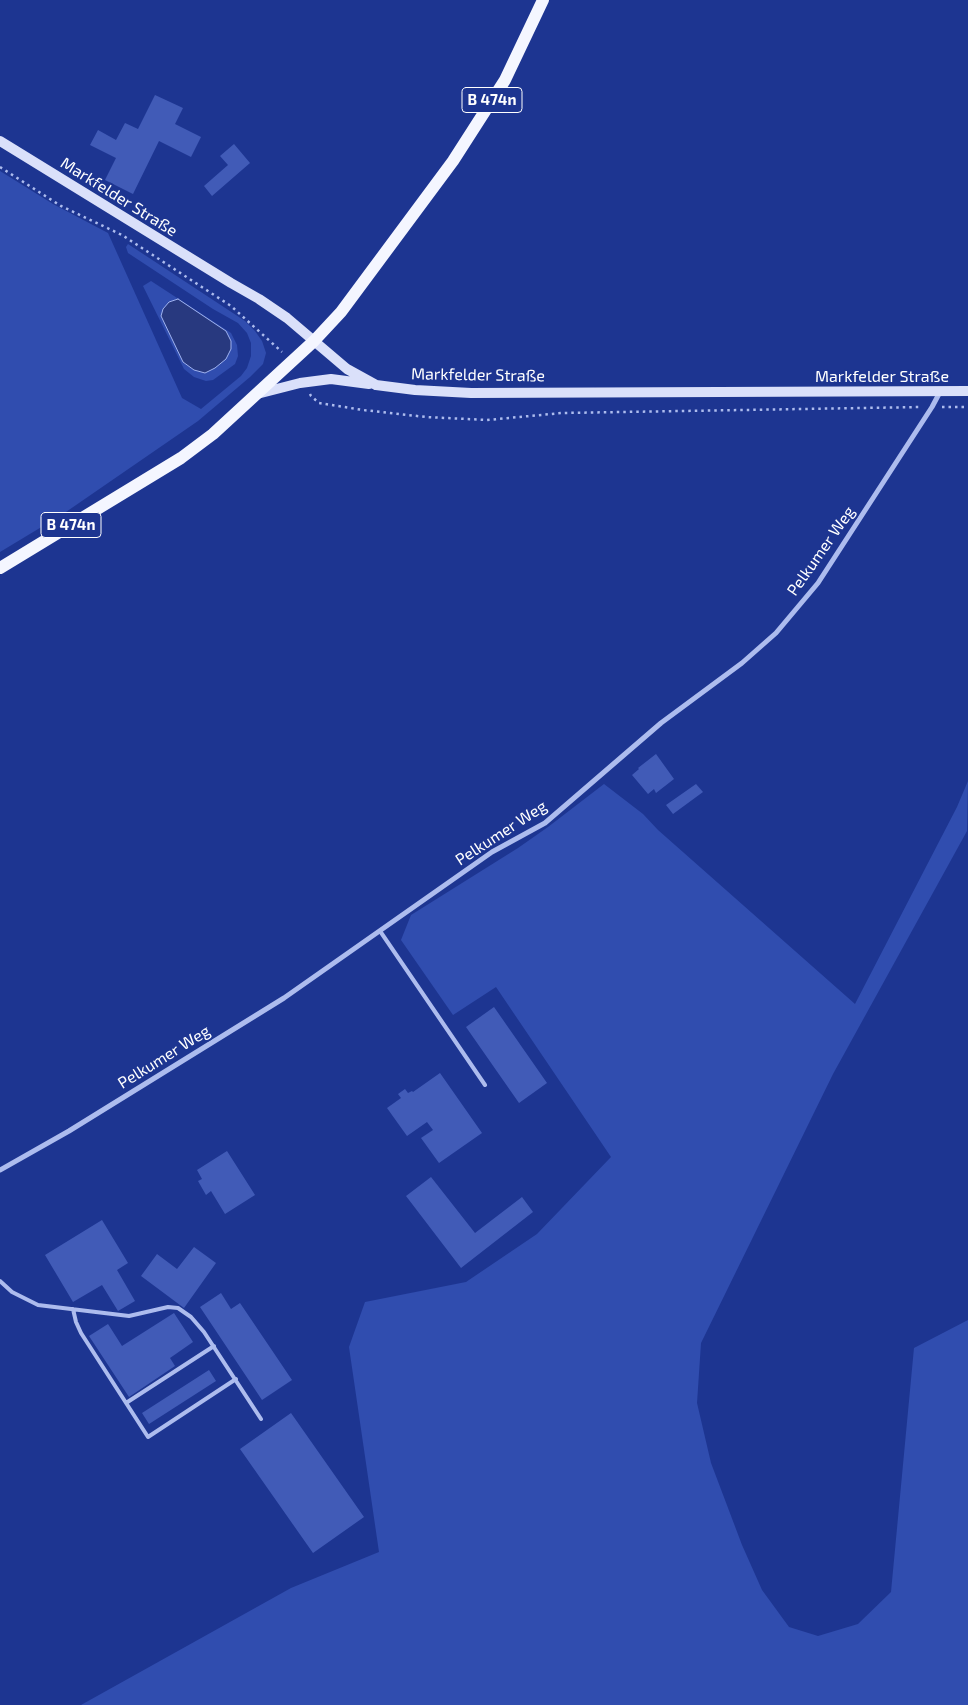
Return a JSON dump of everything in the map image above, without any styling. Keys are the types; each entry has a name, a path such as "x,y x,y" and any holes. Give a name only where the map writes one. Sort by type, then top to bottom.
{"main road":[{"name":"B 474n","path":"0,568 180,458 213,434 314,341 341,312 453,161 505,80 543,0"}],"street":[{"name":"Markfelder Straße","path":"0,141 231,283 260,298 287,318 347,369 376,385 415,390 471,393 968,391"},
{"path":"257,394 330,378 376,385"},
{"name":"Pelkumer Weg","path":"0,1170 69,1131 284,998 492,852 545,823 661,723 742,663 776,633 818,583 940,392"}],"lane":[{"path":"380,931 485,1085"},
{"path":"0,1282 12,1292 38,1305 129,1316 175,1307 191,1317 214,1346 262,1419"},
{"path":"73,1309 77,1325 148,1437 236,1380"},
{"path":"126,1403 214,1346"}],"path":[{"path":"0,167 61,206 122,235 231,306 293,362"},
{"path":"308,382 311,396 319,403 426,417 487,420 562,413 968,407"}],"shaded area":[{"path":"0,171 53,204 108,233 182,398 201,409 241,376 247,368 251,356 251,343 247,333 238,323 213,309 128,253 126,247 128,244 245,321 262,341 266,353 263,364 250,377 198,421 63,514 0,552"},
{"path":"151,281 231,333 237,345 238,356 235,364 213,380 206,381 194,377 184,369 143,286","holes":["178,299 226,331 231,341 231,349 205,373 194,370 183,362 169,302"]},
{"path":"178,299 226,331 231,341 231,349 226,359 205,373 194,370 183,362 161,316 163,309 169,302"},
{"path":"968,781 967,831 833,1074 701,1343 697,1403 711,1463 742,1545 762,1590 789,1627 818,1636 858,1624 891,1592 914,1348 968,1320 968,1705 81,1705 291,1588 379,1552 349,1347 365,1302 466,1282 537,1234 611,1157 496,987 453,1015 401,940 411,915 518,848 604,784 643,814 658,830 855,1004 957,807"}],"building":[{"path":"155,95 183,108 175,124 201,137 191,157 159,141 133,194 105,180 116,158 90,145 98,130 116,140 125,123 138,129"},
{"path":"234,144 250,163 212,196 204,186 228,165 220,156"},
{"path":"656,754 674,779 656,793 654,789 648,794 632,775"},
{"path":"696,784 703,792 673,814 666,805"},
{"path":"494,1007 547,1083 519,1103 466,1027"},
{"path":"440,1073 482,1133 439,1163 421,1138 433,1130 427,1122 407,1136 387,1108 401,1098 398,1094 405,1089 408,1093 413,1092"},
{"path":"227,1151 255,1195 225,1214 211,1191 206,1195 198,1181 202,1179 197,1170"},
{"path":"431,1177 475,1233 522,1197 533,1212 461,1268 406,1196"},
{"path":"102,1220 128,1263 117,1270 135,1301 118,1311 102,1285 73,1302 45,1255"},
{"path":"194,1247 216,1263 184,1308 141,1276 157,1254 177,1269"},
{"path":"221,1293 231,1309 240,1303 292,1380 262,1400 200,1307"},
{"path":"174,1313 193,1342 170,1358 175,1366 129,1397 89,1336 108,1324 122,1346"},
{"path":"209,1370 216,1381 149,1424 142,1413"},
{"path":"291,1413 364,1517 313,1553 240,1449"}]}
